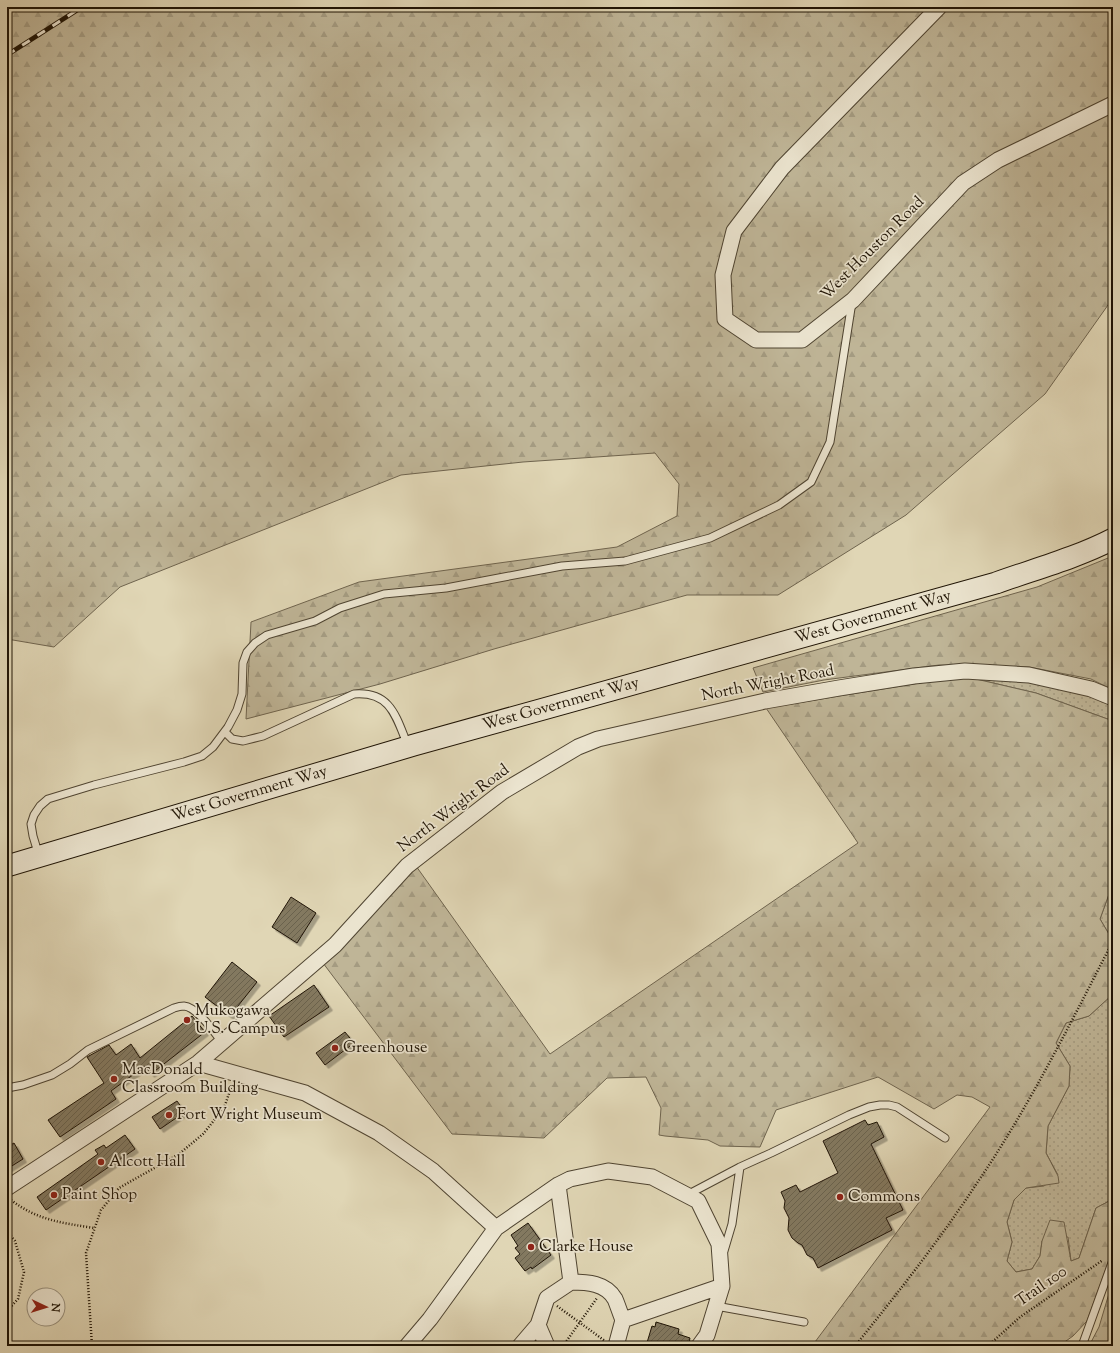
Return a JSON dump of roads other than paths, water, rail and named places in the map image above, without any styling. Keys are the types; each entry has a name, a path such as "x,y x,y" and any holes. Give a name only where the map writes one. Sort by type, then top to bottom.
{"main road":[{"name":"West Government Way","path":"7,866 408,747 996,583 1102,545 1113,539"}],"street":[{"name":"West Houston Road","path":"939,7 782,168 734,231 724,275 725,319 756,340 802,340 853,300 963,183 998,160 1113,104"},
{"name":"North Wright Road","path":"7,1188 198,1063 335,946 407,866 502,792 578,747 598,739 773,700 914,676 965,671 1029,675 1091,689 1113,698"},
{"path":"198,1063 305,1093 379,1133 433,1171 496,1228"},
{"path":"407,1346 430,1319 496,1228 558,1185 570,1179 608,1171 652,1177 692,1198 719,1244 722,1286 707,1335 699,1346"},
{"path":"558,1185 571,1282"},
{"path":"520,1346 538,1325 546,1298 571,1282 592,1282 604,1288 615,1298 623,1320"},
{"path":"610,1344 623,1320 722,1286"},
{"path":"538,1325 547,1346"}],"lane":[{"path":"40,857 33,836 31,824 34,815 40,806 48,799 94,785 184,762 202,756 213,747 237,710 242,694 243,663 247,652 255,643 266,635 315,621 340,608 384,594 446,588 562,566 625,562 710,538 779,505 811,482 830,442 853,300"},
{"path":"224,732 232,739 243,741 263,736 354,694 366,693 383,700 390,707 397,718 408,747"},
{"path":"7,1088 23,1085 52,1075 70,1064 88,1050 174,1008 184,1006 191,1008 201,1017 222,1042"},
{"path":"692,1198 740,1167 869,1107 880,1105 896,1106 945,1138"},
{"path":"720,1257 724,1251 732,1224 740,1167"},
{"path":"1082,1346 1110,1258"},
{"path":"716,1306 804,1322"}],"railway":[{"path":"7,55 82,7"}],"place":[{"name":"Mukogawa U.S. Campus","path":"187,1020"},
{"name":"Greenhouse","path":"335,1048"},
{"name":"MacDonald Classroom Building","path":"114,1079"},
{"name":"Fort Wright Museum","path":"169,1115"},
{"name":"Alcott Hall","path":"101,1162"},
{"name":"Paint Shop","path":"54,1195"},
{"name":"Commons","path":"840,1197"},
{"name":"Clarke House","path":"531,1247"}]}
